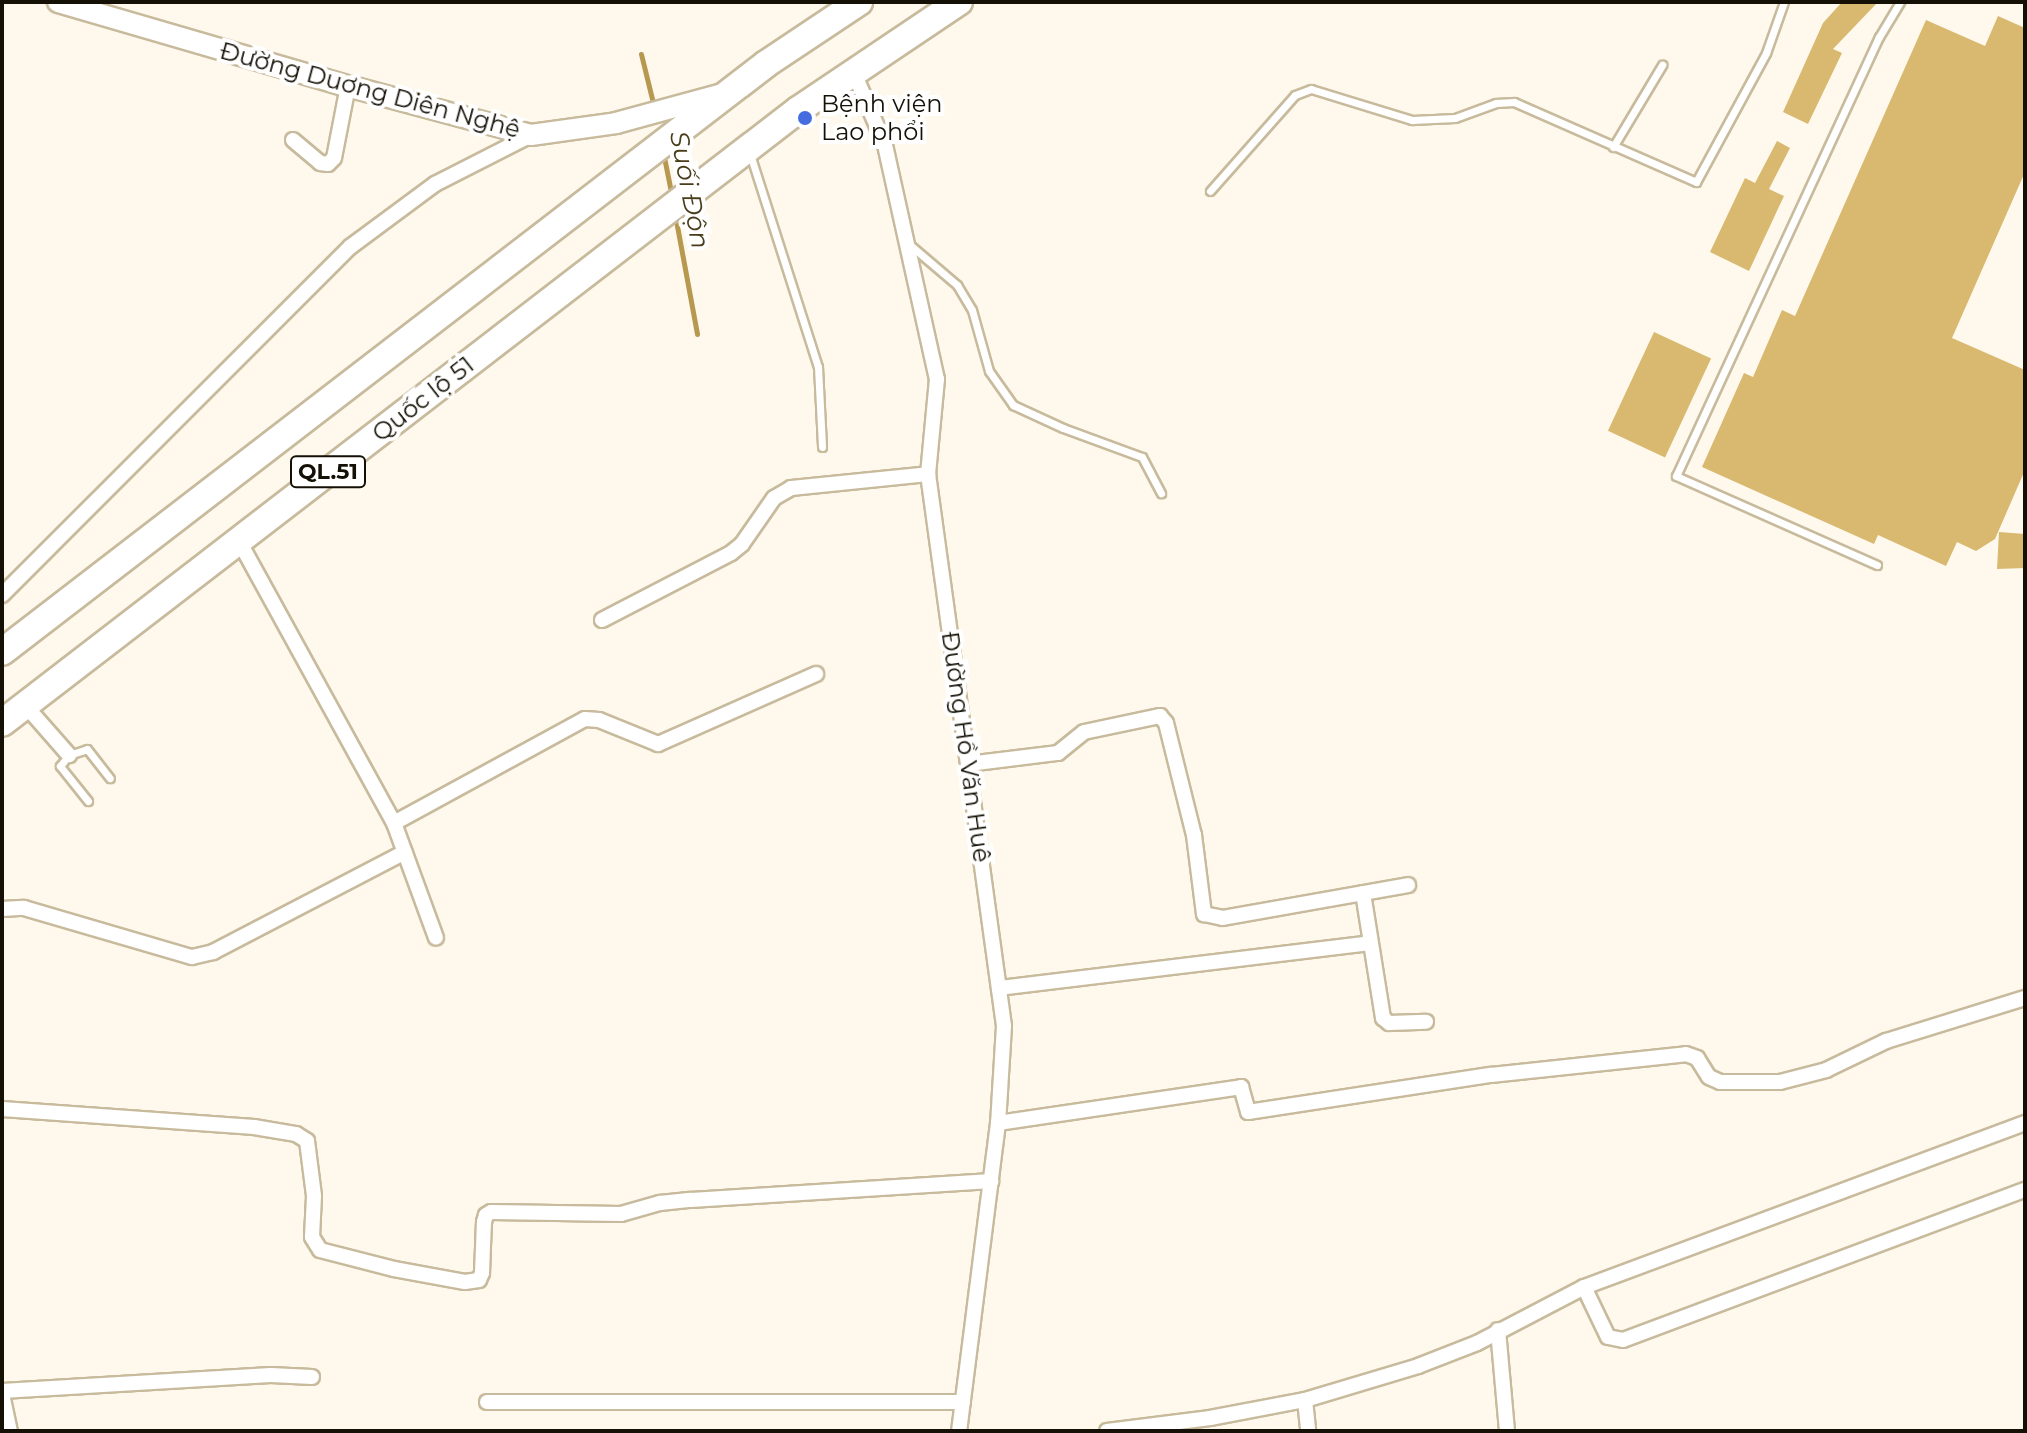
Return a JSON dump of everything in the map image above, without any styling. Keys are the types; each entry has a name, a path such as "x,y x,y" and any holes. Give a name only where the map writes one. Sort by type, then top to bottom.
{"highway":[{"name":"QL.51","path":"2,652 731,91 859,2"},
{"name":"QL.51","path":"748,148 959,2"},
{"name":"Quốc lộ 51","path":"2,723 748,148"}],"street":[{"name":"Đường Duơng Diên Nghệ","path":"58,2 531,135 574,131 645,116 731,91"},
{"name":"Đường Hồ Văn Huê","path":"854,73 885,145 937,379 928,474 999,988 1004,1050 998,1123 959,1431"},
{"path":"293,140 320,163 328,164 334,158 348,86"},
{"path":"2,595 350,247 435,184 531,135"},
{"path":"602,620 731,553 742,544 774,498 791,488 928,474"},
{"path":"239,541 394,823 436,938"},
{"path":"394,823 585,719 599,720 658,744 816,674"},
{"path":"25,705 69,755"},
{"path":"968,764 1058,753 1084,732 1160,716 1166,723 1194,835 1204,914 1223,918 1408,885"},
{"path":"2,909 24,908 192,957 213,952 405,852"},
{"path":"1363,893 1384,1021 1426,1022"},
{"path":"999,988 1369,943"},
{"path":"998,1123 1241,1087 1248,1112 1491,1075 1686,1054 1697,1058 1709,1077 1720,1082 1780,1082 1826,1070 1886,1041 2025,998"},
{"path":"2,1109 254,1127 296,1134 307,1141 314,1196 312,1237 320,1250 394,1269 465,1282 479,1280 482,1273 484,1222 491,1212 621,1214 675,1201 991,1181"},
{"path":"1107,1431 1210,1425 1305,1400 1456,1353 1584,1287 2025,1123"},
{"path":"1584,1287 1608,1337 1623,1340 2025,1190"},
{"path":"1498,1330 1507,1431"},
{"path":"10,1431 2,1393 271,1375 312,1377"},
{"path":"1305,1400 1308,1431"},
{"path":"487,1402 963,1402"}],"lane":[{"path":"1210,191 1295,95 1311,89 1412,120 1455,118 1496,103 1514,102 1696,182 1766,53 1784,2"},
{"path":"1877,565 1676,476 1879,37 1900,2"},
{"path":"1613,147 1662,65"},
{"path":"748,148 818,367 822,447"},
{"path":"906,241 957,285 972,310 989,371 1013,405 1063,428 1142,457 1161,493"},
{"path":"88,801 60,766 69,755 87,749 110,778"}],"building":[{"path":"1842,2 1878,2 1833,49 1842,53 1808,124 1783,112 1823,23"},
{"path":"1998,16 2025,28 2025,172 1952,338 2025,370 2025,470 1995,539 1976,551 1957,542 1946,566 1878,535 1874,544 1702,467 1744,373 1753,377 1782,310 1795,316 1926,20 1985,46"},
{"path":"1777,141 1790,148 1769,189 1784,196 1749,271 1710,252 1745,178 1755,183"},
{"path":"1654,332 1711,359 1665,457 1608,431"},
{"path":"1999,532 2025,534 2025,568 1997,569"}],"waterway":[{"name":"Suối Độn","path":"641,54 654,107"},
{"name":"Suối Độn","path":"663,152 672,197"},
{"name":"Suối Độn","path":"675,215 697,334"}],"place":[{"name":"Bệnh viện Lao phổi","path":"805,118"}]}
